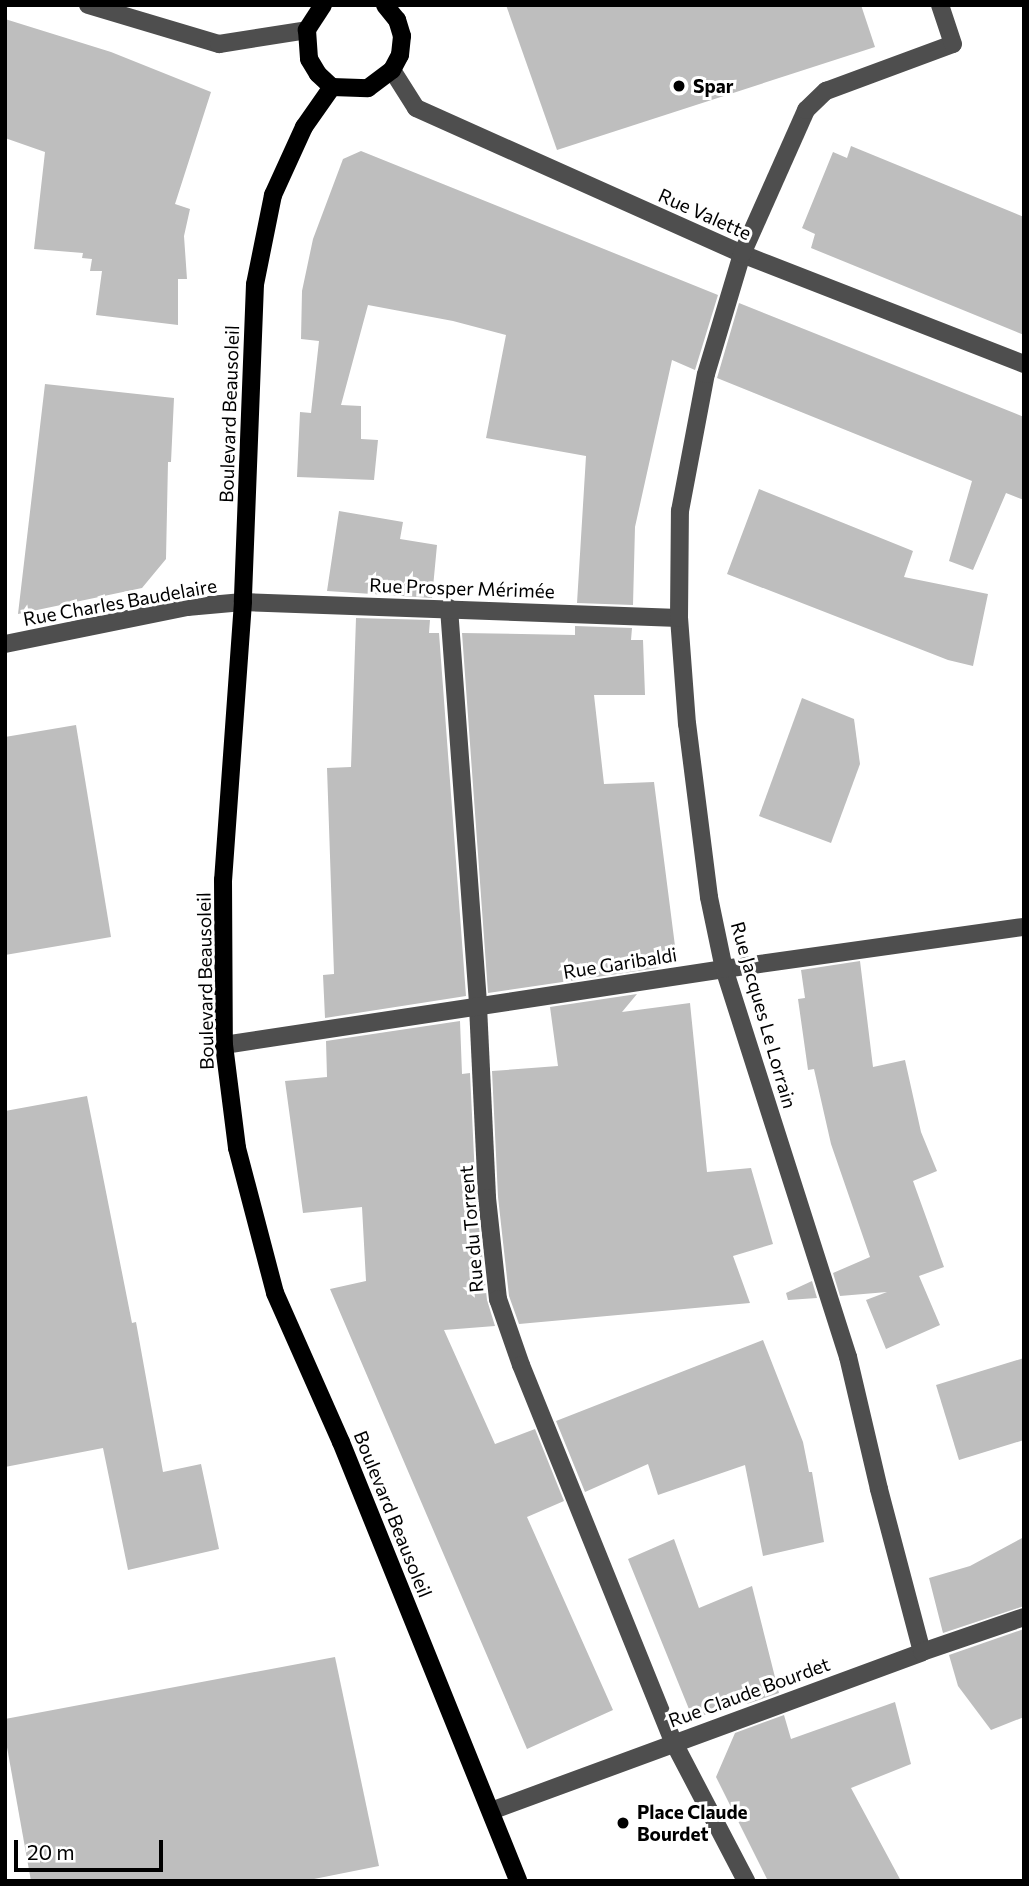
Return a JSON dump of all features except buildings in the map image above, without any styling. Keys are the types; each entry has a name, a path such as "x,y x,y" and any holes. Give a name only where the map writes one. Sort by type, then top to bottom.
{"main road":[{"path":"323,5 307,30 309,60 332,88 368,88 393,70 400,55 402,36 397,20 385,5"},
{"name":"Boulevard Beausoleil","path":"332,88 304,127 273,195 255,284 243,602 223,880 224,1045 237,1148 275,1293 341,1442 518,1881"}],"street":[{"path":"88,5 219,44 307,30"},
{"name":"Rue Jacques Le Lorrain","path":"922,1652 848,1357 724,969 709,898 687,724 679,618 680,511 706,374 742,254 806,110 826,91 953,44 940,5"},
{"name":"Rue Valette","path":"393,70 416,108 742,254 1024,364"},
{"name":"Rue Prosper Mérimée","path":"243,602 679,618"},
{"name":"Rue Charles Baudelaire","path":"5,644 187,607 243,602"},
{"name":"Rue du Torrent","path":"449,608 478,1006 487,1198 498,1299 521,1365 674,1742 746,1881"},
{"name":"Rue Garibaldi","path":"224,1045 724,969 1024,927"},
{"name":"Rue Claude Bourdet","path":"491,1811 674,1742 1024,1617"}],"place":[{"name":"Spar","path":"679,86"},
{"name":"Place Claude Bourdet","path":"623,1823"}]}
